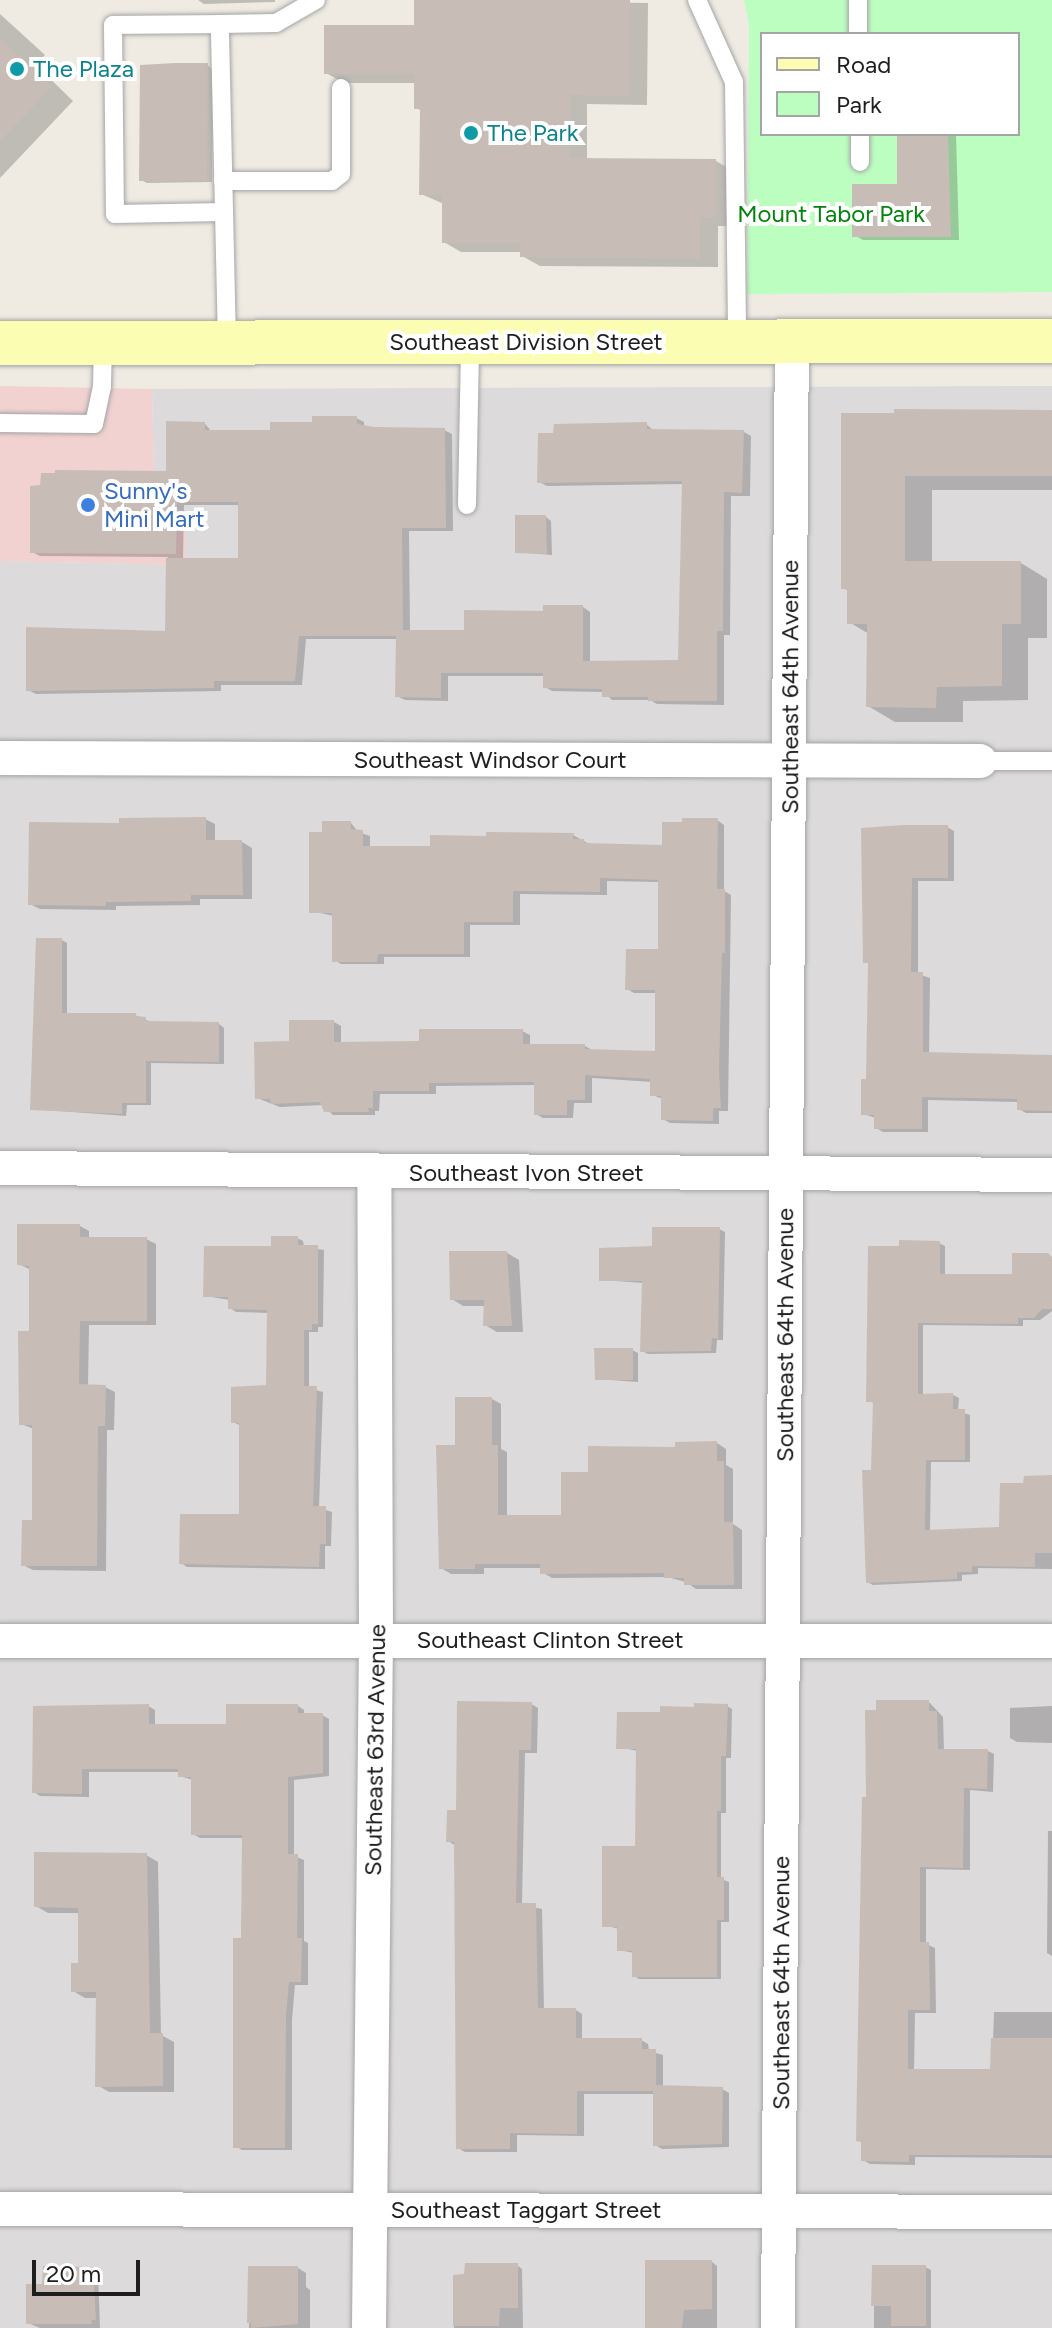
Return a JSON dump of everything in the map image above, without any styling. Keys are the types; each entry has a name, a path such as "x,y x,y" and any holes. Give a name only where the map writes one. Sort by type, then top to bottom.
{"main road":[{"name":"Southeast Division Street","path":"0,343 1052,341"}],"street":[{"name":"Southeast 64th Avenue","path":"778,2328 792,341"},
{"name":"Southeast Windsor Court","path":"0,758 980,761"},
{"name":"Southeast Ivon Street","path":"0,1168 1052,1175"},
{"name":"Southeast 63rd Avenue","path":"369,2328 376,1639 374,1172"},
{"name":"Southeast Clinton Street","path":"0,1641 1052,1641"},
{"name":"Southeast Taggart Street","path":"0,2209 1052,2212"}],"lane":[{"path":"223,212 115,214 113,25 276,23 316,0"},
{"path":"697,0 734,82 737,341"},
{"path":"858,0 858,32"},
{"path":"220,24 227,343"},
{"path":"223,181 332,181 341,174 341,88"},
{"path":"860,136 860,162"},
{"path":"467,505 470,342"},
{"path":"0,423 94,424 101,399 103,343"},
{"path":"980,761 1052,761"}],"shaded area":[{"path":"0,386 152,389 155,512 187,512 185,565 0,561"},
{"path":"1052,386 1052,2328 0,2328 0,561 185,565 155,512 152,389"}],"green space":[{"name":"Mount Tabor Park","path":"744,0 1052,0 1052,292 747,294 749,24"}],"building":[{"name":"The Park","path":"414,0 630,0 630,96 570,95 570,158 716,159 716,217 700,217 700,258 520,257 520,243 442,243 442,195 419,195 420,109 414,109 414,74 324,74 324,25 414,25"},
{"name":"The Plaza","path":"0,38 52,87 0,141"},
{"path":"208,63 207,180 139,181 140,65"},
{"path":"897,136 948,136 951,237 852,237 852,184 897,184"},
{"path":"894,409 1052,410 1052,476 905,476 905,561 1021,561 1021,624 1002,624 1002,686 937,687 936,708 866,707 867,624 847,624 847,589 841,589 841,413 894,413"},
{"path":"312,416 357,416 357,424 374,427 445,428 446,528 402,528 403,630 464,630 464,610 543,611 543,605 583,605 583,661 678,660 682,481 537,483 538,433 553,433 554,424 647,422 647,429 744,430 742,493 724,492 723,631 717,631 717,701 648,701 648,697 602,697 602,689 543,688 543,673 441,673 441,698 395,697 396,636 299,636 295,681 214,681 214,688 26,691 26,627 165,631 166,558 238,558 238,502 177,502 176,554 30,553 30,486 40,485 41,473 55,473 55,470 166,471 166,421 205,422 205,430 270,430 270,422 312,422"},
{"path":"515,515 546,515 547,554 515,553"},
{"path":"206,817 206,840 242,840 243,895 191,895 191,901 106,902 106,906 28,905 29,822 119,823 119,818"},
{"path":"682,818 718,818 717,889 725,889 725,953 722,953 721,1108 713,1108 713,1121 661,1120 661,1096 650,1096 650,1079 585,1075 585,1100 567,1100 567,1115 534,1115 534,1082 429,1083 429,1091 373,1091 373,1108 368,1108 369,1112 324,1112 320,1102 271,1104 270,1099 255,1099 254,1042 289,1041 289,1020 334,1020 334,1042 419,1041 419,1029 523,1029 523,1044 585,1044 585,1049 655,1051 655,990 625,990 626,949 658,949 658,880 600,878 600,892 513,891 513,922 464,922 464,954 378,954 377,962 332,962 332,913 309,913 309,832 322,832 322,821 351,821 351,829 363,830 363,846 430,846 430,835 486,836 486,832 574,833 573,839 584,839 584,843 662,845 662,822 682,822"},
{"path":"948,825 948,878 912,878 911,972 923,972 923,1052 1052,1055 1052,1111 1017,1110 1017,1099 922,1097 922,1129 874,1129 874,1115 861,1115 861,1079 866,1079 868,963 863,963 861,828"},
{"path":"36,938 62,938 62,1013 136,1013 136,1016 146,1017 146,1021 219,1022 219,1062 146,1061 146,1103 122,1103 122,1114 30,1110"},
{"path":"17,1224 80,1224 80,1237 147,1237 147,1321 80,1321 79,1384 106,1385 105,1426 98,1426 97,1566 21,1566 22,1520 32,1520 32,1425 19,1425 18,1331 29,1331 29,1266 17,1265"},
{"path":"652,1227 720,1227 718,1339 712,1338 711,1351 640,1352 642,1281 599,1281 599,1248 652,1246"},
{"path":"271,1236 298,1236 298,1245 318,1245 318,1324 312,1324 312,1330 304,1330 304,1386 317,1386 313,1506 326,1506 326,1544 320,1544 319,1567 179,1564 180,1514 239,1514 239,1423 231,1423 231,1387 266,1385 267,1310 228,1309 228,1297 203,1297 204,1246 271,1246"},
{"path":"899,1240 940,1241 940,1274 1012,1274 1012,1253 1048,1253 1052,1257 1052,1309 1042,1309 1034,1318 1018,1318 1018,1324 918,1323 918,1394 953,1393 953,1409 965,1409 965,1460 926,1460 925,1530 999,1527 1000,1483 1023,1483 1024,1476 1052,1475 1052,1553 1035,1553 1035,1567 972,1566 972,1572 957,1572 957,1579 866,1583 862,1470 871,1470 873,1402 866,1402 868,1246 899,1246"},
{"path":"449,1251 507,1251 512,1326 483,1326 484,1300 450,1300"},
{"path":"594,1348 633,1348 633,1380 595,1380"},
{"path":"455,1397 492,1397 492,1445 498,1445 498,1515 561,1515 561,1472 588,1472 588,1446 675,1447 675,1442 717,1441 717,1461 724,1461 724,1522 733,1522 734,1585 684,1585 684,1578 664,1578 664,1573 540,1574 540,1564 475,1564 475,1569 439,1569 436,1445 455,1445"},
{"path":"876,1700 929,1700 929,1711 937,1711 938,1749 988,1749 987,1789 964,1788 963,1868 920,1867 920,1942 929,1942 930,2010 908,2010 908,2069 990,2069 991,2038 1052,2038 1052,2155 909,2155 909,2162 861,2161 861,2142 856,2141 862,1797 866,1797 865,1710 876,1710"},
{"path":"457,1701 532,1702 531,1750 519,1750 516,1903 536,1903 538,2008 576,2008 576,2038 642,2038 642,2049 656,2049 656,2085 723,2087 722,2144 653,2146 653,2091 577,2091 577,2134 510,2133 510,2149 456,2149 454,1842 446,1842 447,1810 456,1810"},
{"path":"694,1703 728,1704 726,1756 721,1756 721,1811 717,1811 717,1877 724,1877 724,1920 717,1920 717,1977 632,1977 632,1951 617,1951 617,1927 602,1927 602,1846 635,1846 636,1749 616,1749 617,1712 660,1712 660,1706 694,1707"},
{"path":"149,1704 149,1724 226,1724 226,1704 298,1704 298,1713 323,1713 323,1773 288,1777 288,1854 298,1854 297,1938 302,1938 301,1982 289,1982 286,2015 285,2148 233,2148 233,1938 241,1938 242,1835 191,1835 191,1777 178,1777 178,1769 82,1769 82,1794 32,1793 33,1706"},
{"path":"34,1852 147,1853 150,2033 163,2033 163,2086 95,2087 96,1992 71,1992 71,1963 78,1963 78,1908 34,1907"},
{"path":"645,2260 712,2260 712,2309 684,2310 682,2328 645,2328"},
{"path":"465,2263 518,2263 518,2308 500,2308 499,2326 453,2326 453,2275 464,2274"},
{"path":"872,2265 926,2265 926,2326 891,2326 891,2306 871,2306"},
{"path":"43,2266 93,2267 96,2320 91,2320 92,2324 26,2324 26,2284 42,2284"},
{"path":"248,2266 298,2266 298,2324 251,2328 251,2323 247,2323"}],"place":[{"name":"The Plaza","path":"17,69"},
{"name":"The Park","path":"471,133"},
{"name":"Sunny's Mini Mart","path":"88,505"}]}
